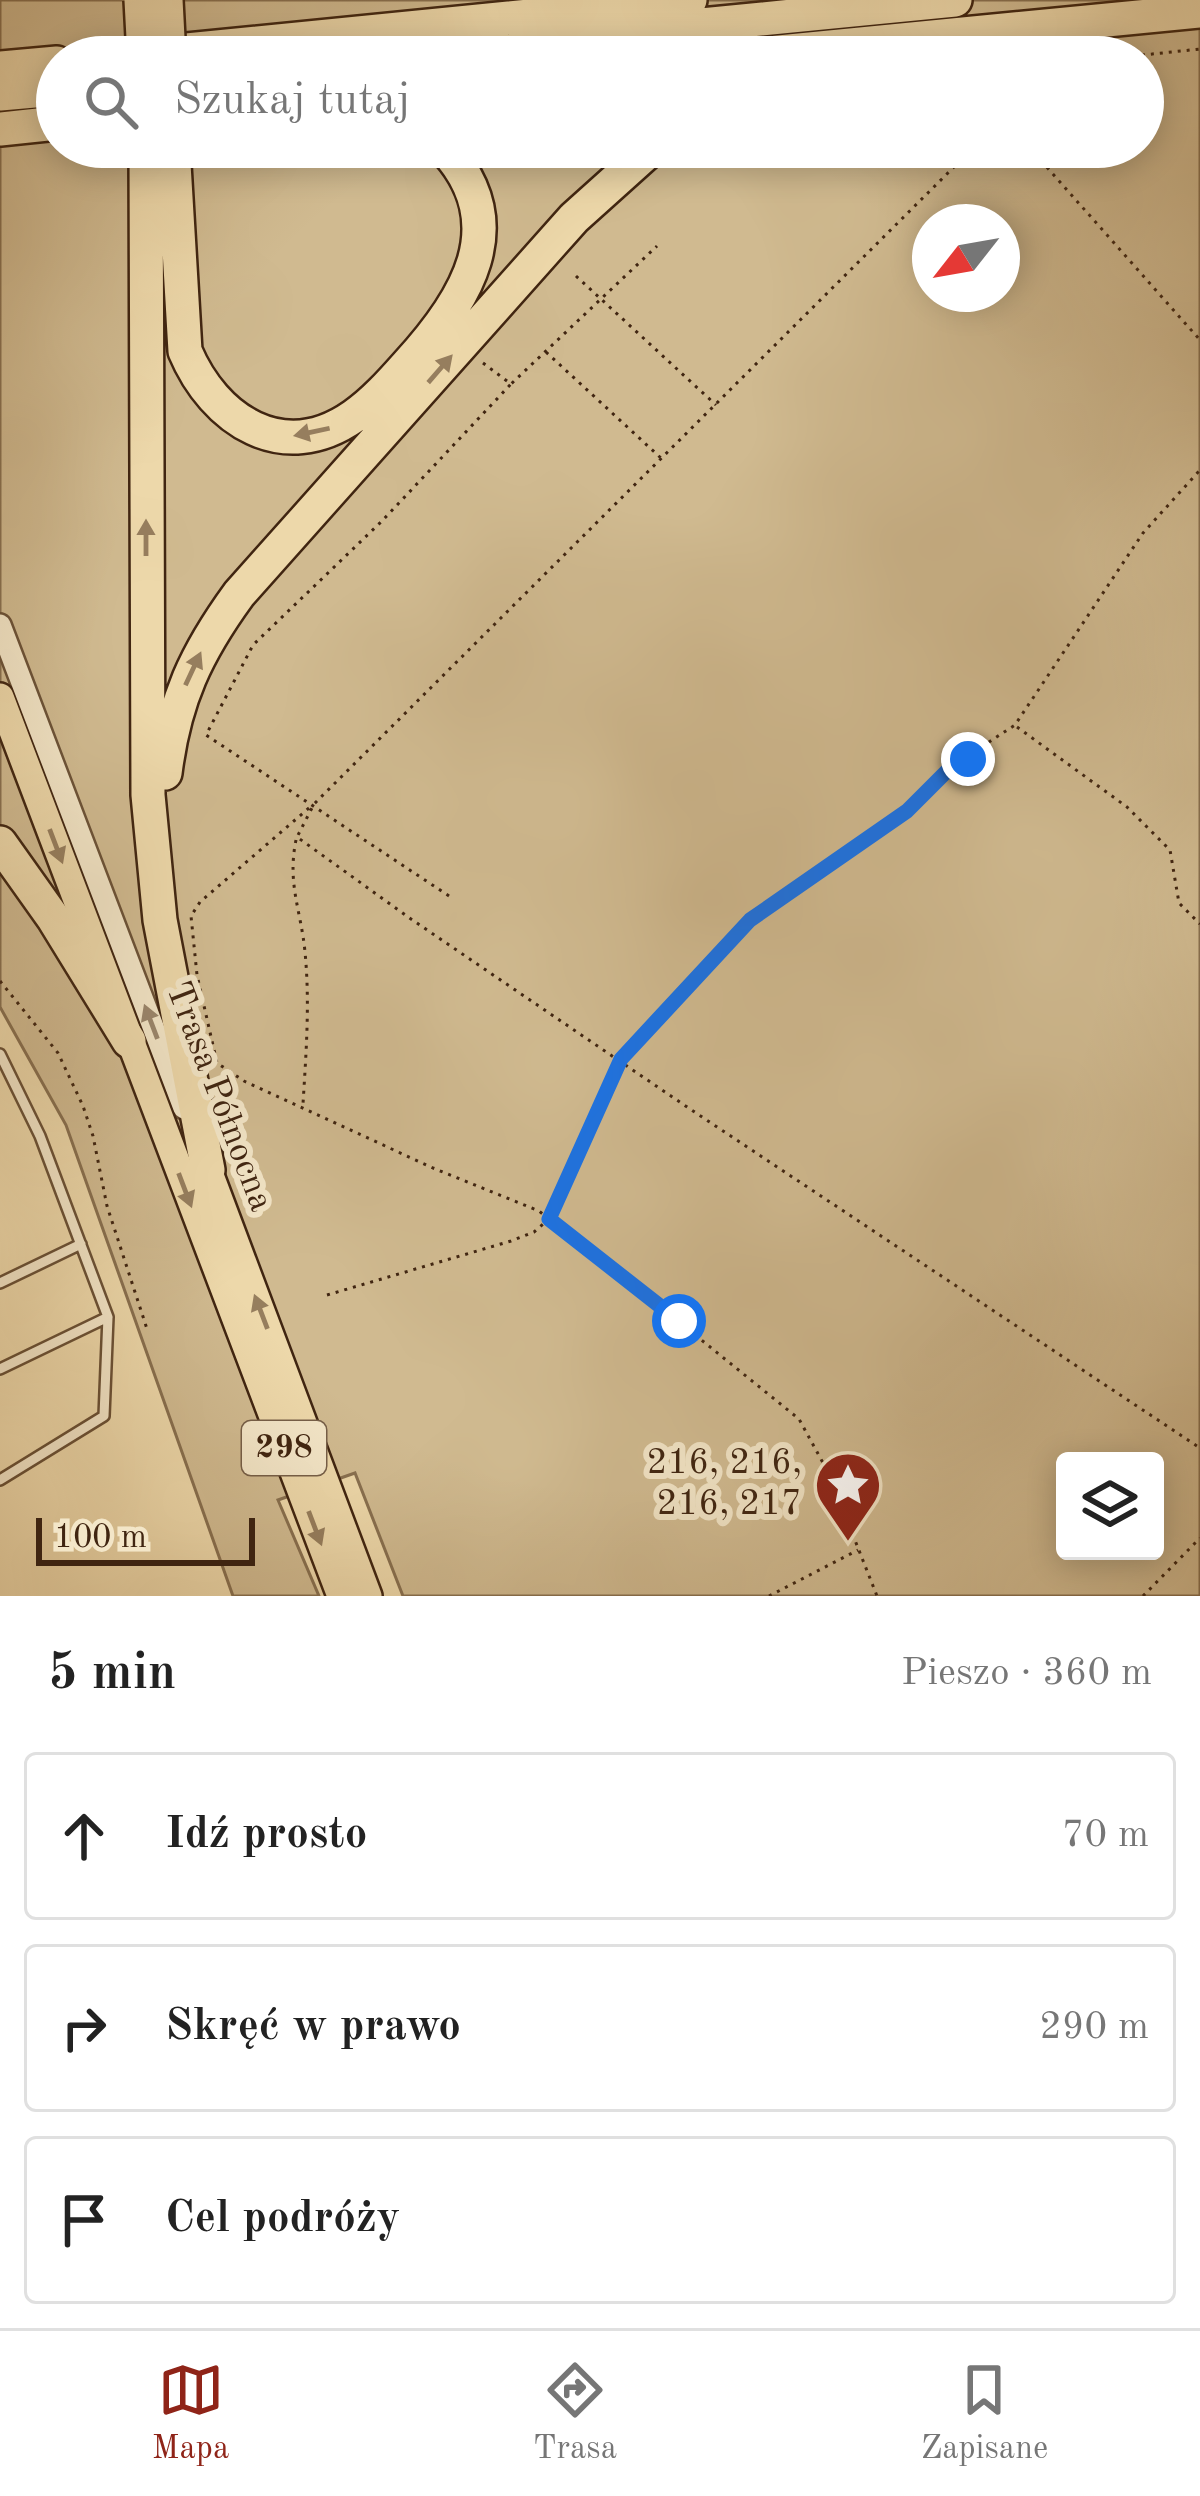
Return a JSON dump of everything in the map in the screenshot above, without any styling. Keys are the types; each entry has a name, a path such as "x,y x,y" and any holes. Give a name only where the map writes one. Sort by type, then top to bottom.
{"highway":[{"path":"141,0 143,36"},
{"path":"166,0 169,36"},
{"path":"661,0 679,1"},
{"path":"327,36 690,0"},
{"path":"589,36 955,0"},
{"path":"951,36 1200,11"},
{"path":"0,68 36,65"},
{"path":"0,94 36,91"},
{"path":"0,129 36,125"},
{"path":"146,168 147,722 154,864 177,1016 208,1170"},
{"path":"174,168 185,351 195,375 226,413 258,431 286,437 331,428 352,418 383,392 448,321 470,280 478,242 476,210 458,168"},
{"path":"154,864 171,725 209,635 239,594 574,218 630,168"},
{"path":"0,843 73,948 129,1041"}],"main road":[{"name":"Trasa Północna","path":"0,697 341,1596"},
{"name":"Trasa Północna","path":"208,1170 368,1596"}],"street":[{"name":"Trasa Północna","path":"0,625 208,1170"}],"lane":[{"path":"0,1054 40,1136 108,1318 104,1416 0,1480"},
{"path":"0,1283 81,1244"},
{"path":"0,1369 108,1318"}],"path":[{"path":"1164,53 1200,49"},
{"path":"877,1596 828,1472 799,1420 549,1219 244,1081 217,1063 197,975 191,916 200,902 314,804 953,168"},
{"path":"1048,168 1200,340"},
{"path":"449,896 206,735 253,645 382,521 511,384 658,246"},
{"path":"576,276 716,405"},
{"path":"545,351 662,459"},
{"path":"483,363 511,384"},
{"path":"327,1295 511,1241 534,1232 549,1219 621,1059 750,920 823,873 907,811 950,768 1015,725 1143,533 1200,470"},
{"path":"1015,725 1127,807 1170,850 1179,903 1200,924"},
{"path":"303,1106 308,1021 305,951 290,872 297,837 314,804"},
{"path":"297,837 411,919 1200,1448"},
{"path":"0,981 58,1053 83,1106 107,1206 147,1329"},
{"path":"1143,1596 1200,1538"},
{"path":"769,1596 860,1549"}],"shaded area":[{"path":"0,0 1200,0 1200,1596 403,1596 355,1473 278,1500 319,1596 233,1596 66,1125 0,1007"}],"place":[{"name":"216, 216, 216, 217","path":"848,1544"}],"route":[{"path":"679,1321 549,1219 621,1059 750,920 907,811 950,768 968,759"}]}
